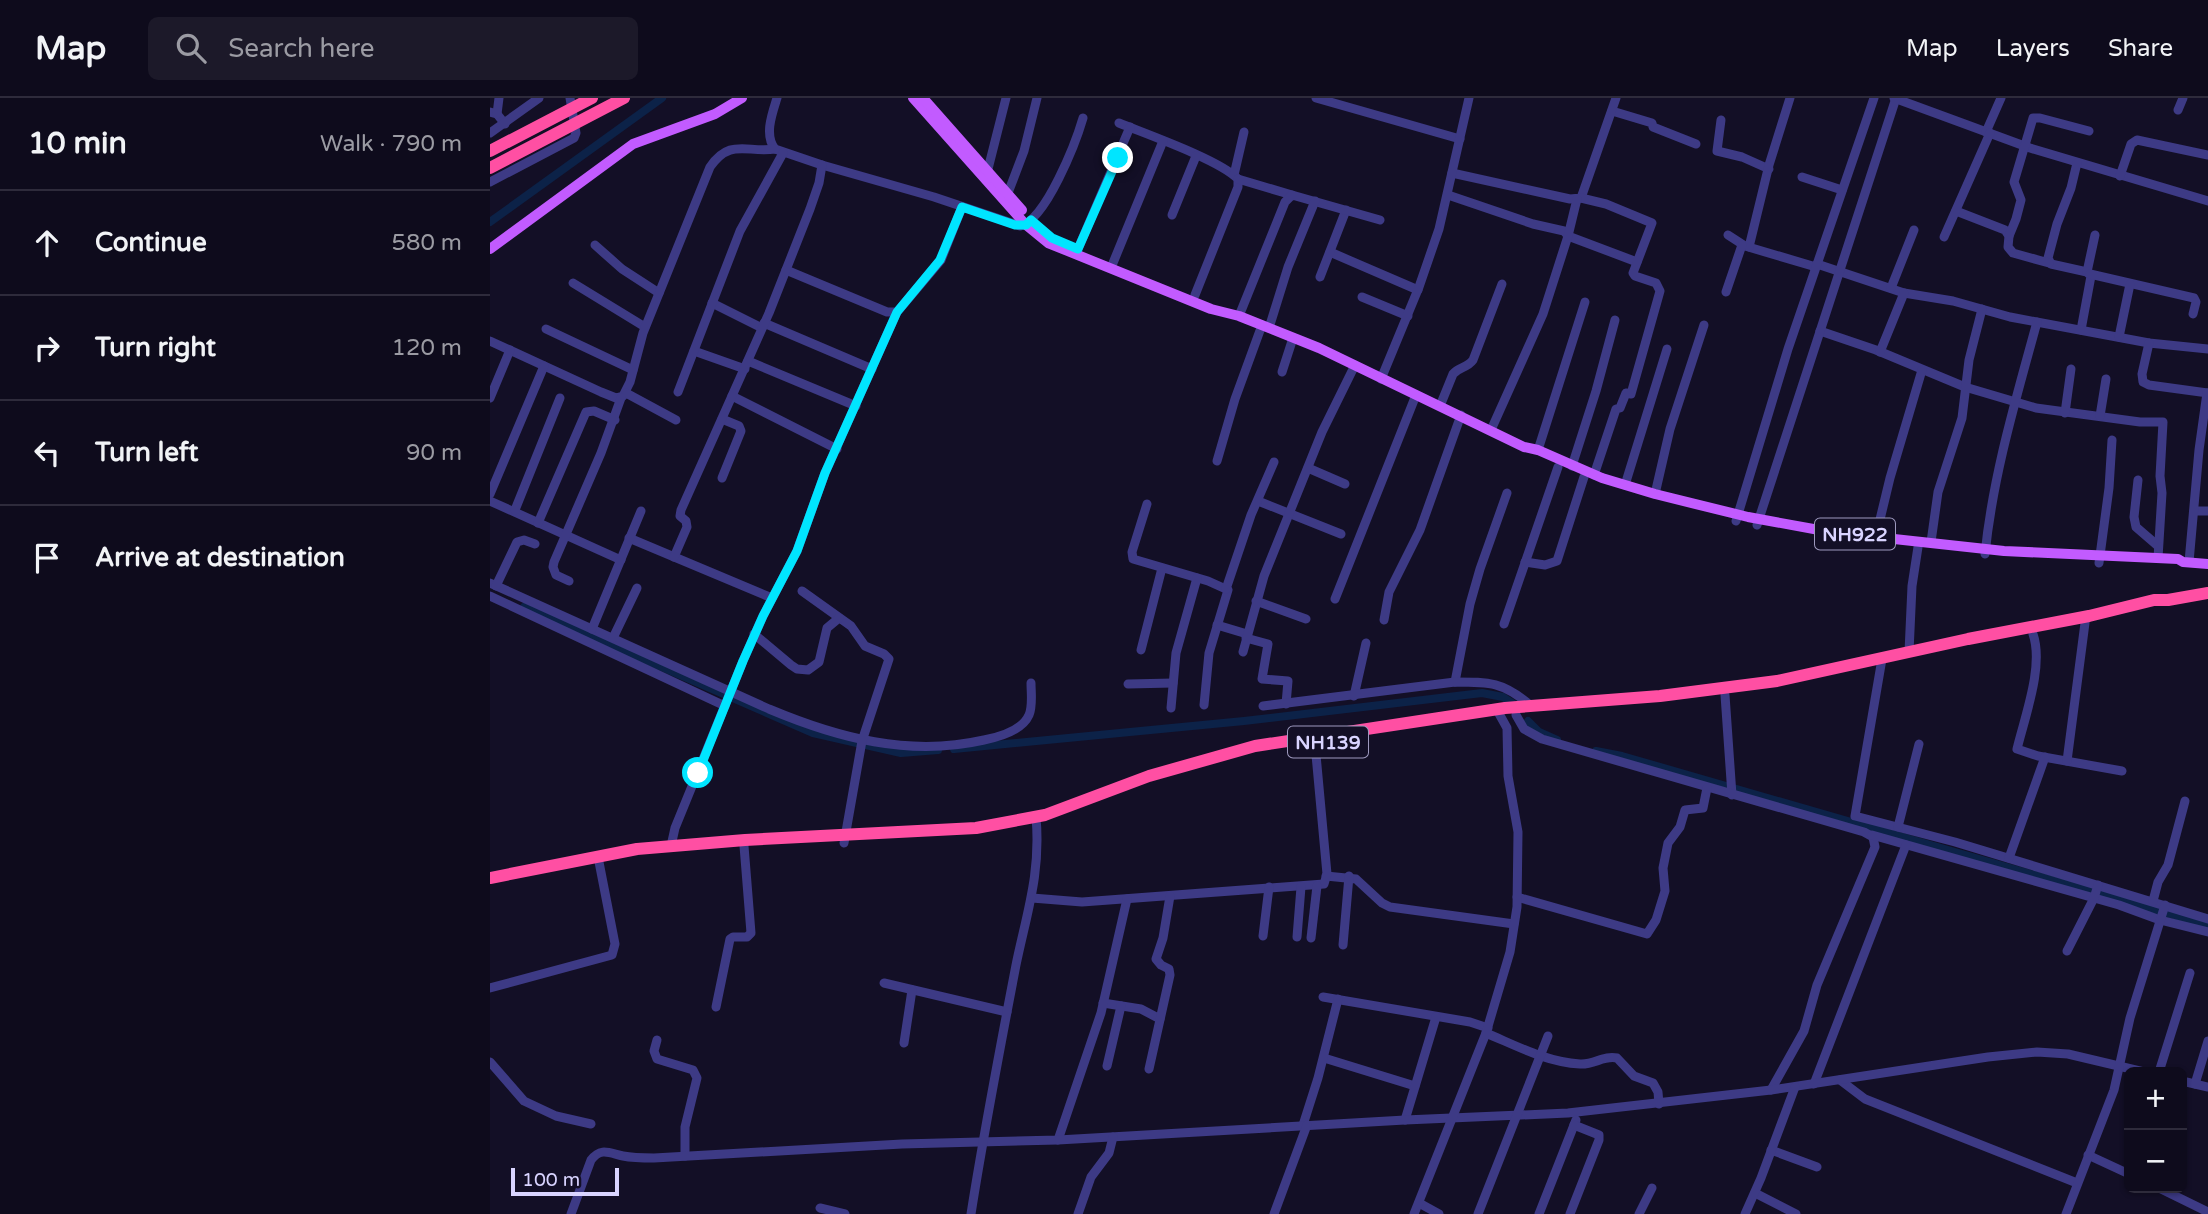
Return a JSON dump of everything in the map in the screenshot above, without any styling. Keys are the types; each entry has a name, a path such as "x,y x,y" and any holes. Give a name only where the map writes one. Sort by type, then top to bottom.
{"highway":[{"path":"490,151 592,98"},
{"path":"490,168 624,98"},
{"name":"NH139","path":"1882,663 1909,652 2154,600 2208,593"},
{"name":"NH139","path":"1037,821 1149,776 1255,746 1499,713 1516,715 1725,695 2034,634 2162,606 2168,600"},
{"name":"NH139","path":"490,880 606,854 671,846 974,835 1037,821 1231,760 1315,744 1499,713 1530,705 1753,688"},
{"name":"NH139","path":"490,880 655,854 845,839"}],"main road":[{"path":"490,249 633,144 715,114 742,98"},
{"path":"913,98 1042,239 1056,247 1211,309 1222,310 1266,326 1461,415 1524,447 1538,450 1589,476 1653,500 1829,538 2100,560 2179,564 2186,562"},
{"path":"923,98 988,169 1028,223 1052,238 1195,295 1222,310"},
{"path":"1524,447 1533,456 1558,467 1737,518"},
{"name":"NH922","path":"1758,522 1985,551"},
{"path":"2100,560 2158,552 2186,562 2208,564"}],"street":[{"path":"499,98 493,113 505,124"},
{"path":"490,133 539,98"},
{"path":"490,182 574,138 576,133 570,98"},
{"path":"777,98 769,132 772,145 779,151"},
{"path":"988,169 1006,98"},
{"path":"1008,193 1024,150 1037,98"},
{"path":"1315,98 1460,139"},
{"path":"1381,379 1408,316 1439,229 1469,98"},
{"path":"1491,430 1544,314 1579,198 1584,194 1616,98"},
{"path":"1726,292 1745,246 1790,98"},
{"path":"1737,518 1788,349 1874,98"},
{"path":"1758,522 1895,98 2024,146 2208,201"},
{"path":"1944,237 2001,98"},
{"path":"2178,110 2183,98"},
{"path":"1612,111 1652,123 1653,127 1696,144"},
{"path":"2089,131 2036,117 2031,121 2014,186 2020,194 2020,206 2009,236 2008,247 2013,253 2049,263 2194,298 2196,302 2193,314"},
{"path":"569,581 556,575 553,567 615,420 645,327 702,183 716,158 729,149 779,151 934,197 1015,225 1028,223 1066,165 1083,118"},
{"path":"1721,120 1717,151 1742,157 1769,169"},
{"path":"1119,123 1196,156 1236,177 1380,220"},
{"path":"1078,249 1130,127"},
{"path":"1195,295 1238,187 1236,177 1244,132"},
{"path":"2120,176 2131,144 2137,140 2208,155"},
{"path":"1113,263 1163,141"},
{"path":"678,392 740,231 779,151"},
{"path":"1172,215 1196,156"},
{"path":"2049,263 2052,241 2069,196 2077,163"},
{"path":"674,557 687,527 686,521 680,516 681,510 786,270 819,183 821,165"},
{"path":"1452,173 1606,204 1652,223 1634,269 1635,276 1660,286 1660,296 1631,394 1626,393 1620,408 1616,409 1557,561 1545,565 1525,562"},
{"path":"1802,177 1842,190"},
{"path":"1239,316 1285,202 1292,195"},
{"path":"1448,195 1533,224 1564,231 1568,236 1637,262"},
{"path":"1217,461 1235,399 1315,201"},
{"path":"671,846 675,828 754,634 797,551 820,485 897,312 940,260 962,207"},
{"path":"1320,277 1346,210"},
{"path":"1956,211 2005,230 2009,236"},
{"path":"1891,288 1914,230"},
{"path":"1728,235 1745,246 1840,271 1904,293 1953,301 2037,322 2149,342 2208,349"},
{"path":"2081,330 2095,235"},
{"path":"595,245 622,269 659,293"},
{"path":"1330,252 1418,289"},
{"path":"786,270 887,312 897,312"},
{"path":"573,283 645,327"},
{"path":"1440,406 1453,374 1473,360 1502,284"},
{"path":"2119,337 2130,284"},
{"path":"1880,352 1904,293"},
{"path":"1362,296 1408,316"},
{"path":"1538,450 1585,302"},
{"path":"712,303 872,369"},
{"path":"1931,542 1940,485 1957,439 1965,404 1969,360 1982,309"},
{"path":"1572,466 1615,320"},
{"path":"1985,551 1990,509 2014,402 2037,322"},
{"path":"1655,494 1674,418 1704,324"},
{"path":"546,329 633,370"},
{"path":"1820,331 1965,387 2014,402 2065,413 2140,422 2160,421 2164,424 2158,552"},
{"path":"1282,372 1293,338"},
{"path":"490,341 601,392 623,396 676,420"},
{"path":"2149,342 2142,373 2143,382 2207,393 2186,562"},
{"path":"1625,485 1667,349"},
{"path":"490,398 510,350"},
{"path":"694,351 746,365 856,405"},
{"path":"490,494 544,366"},
{"path":"1243,652 1256,601 1322,432 1355,366"},
{"path":"2065,413 2071,369"},
{"path":"1876,536 1889,478 1922,370"},
{"path":"2101,416 2106,379"},
{"path":"1335,599 1416,395"},
{"path":"732,396 837,449"},
{"path":"514,510 560,398"},
{"path":"538,523 586,412 594,411 615,420"},
{"path":"1384,620 1388,592 1420,530 1461,415"},
{"path":"722,419 738,426 741,431 722,478"},
{"path":"2100,560 2112,440"},
{"path":"1204,705 1206,667 1228,590 1226,589 1274,462"},
{"path":"1504,624 1558,467"},
{"path":"1308,468 1345,484"},
{"path":"2138,480 2134,517 2136,527 2158,552"},
{"path":"1455,682 1470,604 1507,494"},
{"path":"490,501 621,560"},
{"path":"1258,501 1341,534"},
{"path":"1147,504 1132,557 1226,589"},
{"path":"592,629 641,511"},
{"path":"2194,511 2208,511"},
{"path":"629,538 772,598"},
{"path":"535,544 524,540 517,542 493,584 523,605 725,706"},
{"path":"1909,652 1918,547"},
{"path":"1141,650 1163,568"},
{"path":"1171,708 1178,645 1197,578"},
{"path":"613,638 637,588"},
{"path":"802,591 855,630 864,646 884,654 889,659 862,741 845,839"},
{"path":"490,609 492,597 592,629 807,725 862,741 916,747 964,744 999,736 1020,726 1029,716 1031,683"},
{"path":"1256,601 1306,619"},
{"path":"754,634 791,665 797,669 808,670 819,663 827,628 839,618"},
{"path":"2067,761 2085,623"},
{"path":"1217,625 1268,644 1262,679 1288,681 1286,704"},
{"path":"2034,634 2038,647 2034,678 2017,749 2122,771"},
{"path":"1354,696 1366,643"},
{"path":"1852,828 1882,663"},
{"path":"1263,706 1455,682 1500,685 1530,705"},
{"path":"1128,684 1173,683"},
{"path":"1725,695 1732,791"},
{"path":"1414,1214 1487,1031 1507,966 1517,897 1518,832 1508,776 1507,728 1499,713"},
{"path":"1516,715 1524,729 1542,739 1707,788 1732,791 1906,845 2094,898 2208,919"},
{"path":"1032,898 1082,902 1324,884 1326,876 1315,744"},
{"path":"1898,827 1919,744"},
{"path":"2009,858 2045,757"},
{"path":"1517,897 1647,934 1656,920 1665,891 1663,869 1668,844 1680,827 1685,810 1703,808 1707,788"},
{"path":"2153,901 2158,882 2168,864 2185,801"},
{"path":"1855,816 2153,901 2163,912 2208,932"},
{"path":"971,1214 1007,1012 1032,898 1039,847 1037,821"},
{"path":"1771,1090 1808,1022 1817,985 1875,846 1870,834"},
{"path":"1814,1084 1906,845"},
{"path":"716,1007 730,939 747,937 751,933 744,846"},
{"path":"490,988 612,955 615,944 599,862"},
{"path":"1326,876 1349,876 1361,882 1381,903 1390,907 1514,924"},
{"path":"1343,946 1349,876"},
{"path":"2067,951 2098,885"},
{"path":"1311,938 1317,886"},
{"path":"1263,936 1269,887"},
{"path":"1297,937 1301,887"},
{"path":"1149,1069 1171,971 1156,959 1163,938 1170,896"},
{"path":"1058,1140 1103,1003 1127,899"},
{"path":"2066,1214 2114,1090 2130,1018 2163,912"},
{"path":"2161,1067 2190,973"},
{"path":"884,983 1007,1012"},
{"path":"904,1043 912,990"},
{"path":"1323,997 1436,1017 1487,1031 1540,1056 1584,1064 1617,1058 1634,1076 1653,1083 1658,1092 1659,1104"},
{"path":"1274,1214 1305,1125 1338,999"},
{"path":"1103,1003 1141,1009 1160,1019"},
{"path":"1107,1066 1121,1006"},
{"path":"1405,1120 1436,1017"},
{"path":"1478,1214 1548,1036"},
{"path":"657,1040 654,1051 657,1059 693,1070 697,1078 685,1127 685,1156"},
{"path":"2195,1084 2208,1041"},
{"path":"571,1214 584,1175 596,1154 604,1151 636,1157 685,1156 902,1144 1058,1140 1579,1112 1795,1087 1988,1056 2037,1052 2068,1054 2124,1067"},
{"path":"1324,1058 1415,1086"},
{"path":"490,1062 524,1101 556,1116 591,1124"},
{"path":"1840,1080 1865,1099 2077,1183"},
{"path":"2187,1082 2208,1087"},
{"path":"1745,1214 1795,1087"},
{"path":"1539,1214 1579,1112"},
{"path":"1570,1214 1599,1140 1596,1132 1574,1125"},
{"path":"1078,1214 1091,1177 1110,1153 1113,1137"},
{"path":"1771,1150 1817,1167"},
{"path":"2088,1154 2124,1172"},
{"path":"1639,1214 1652,1188"},
{"path":"1755,1193 1796,1214"},
{"path":"2169,1193 2208,1212"},
{"path":"1419,1203 1439,1214"},
{"path":"820,1208 845,1214"}],"waterway":[{"path":"490,222 662,98"},
{"path":"524,607 813,733 901,753 938,750"},
{"path":"954,749 1244,721 1482,693 1503,697 1517,706"},
{"path":"1528,721 1539,732 1557,740"},
{"path":"1596,751 1622,756 2208,925"}],"route":[{"path":"698,773 743,661 797,551 825,473 897,312 940,260 952,237 962,207 1020,226 1031,220 1045,234 1078,249 1118,158"}]}
